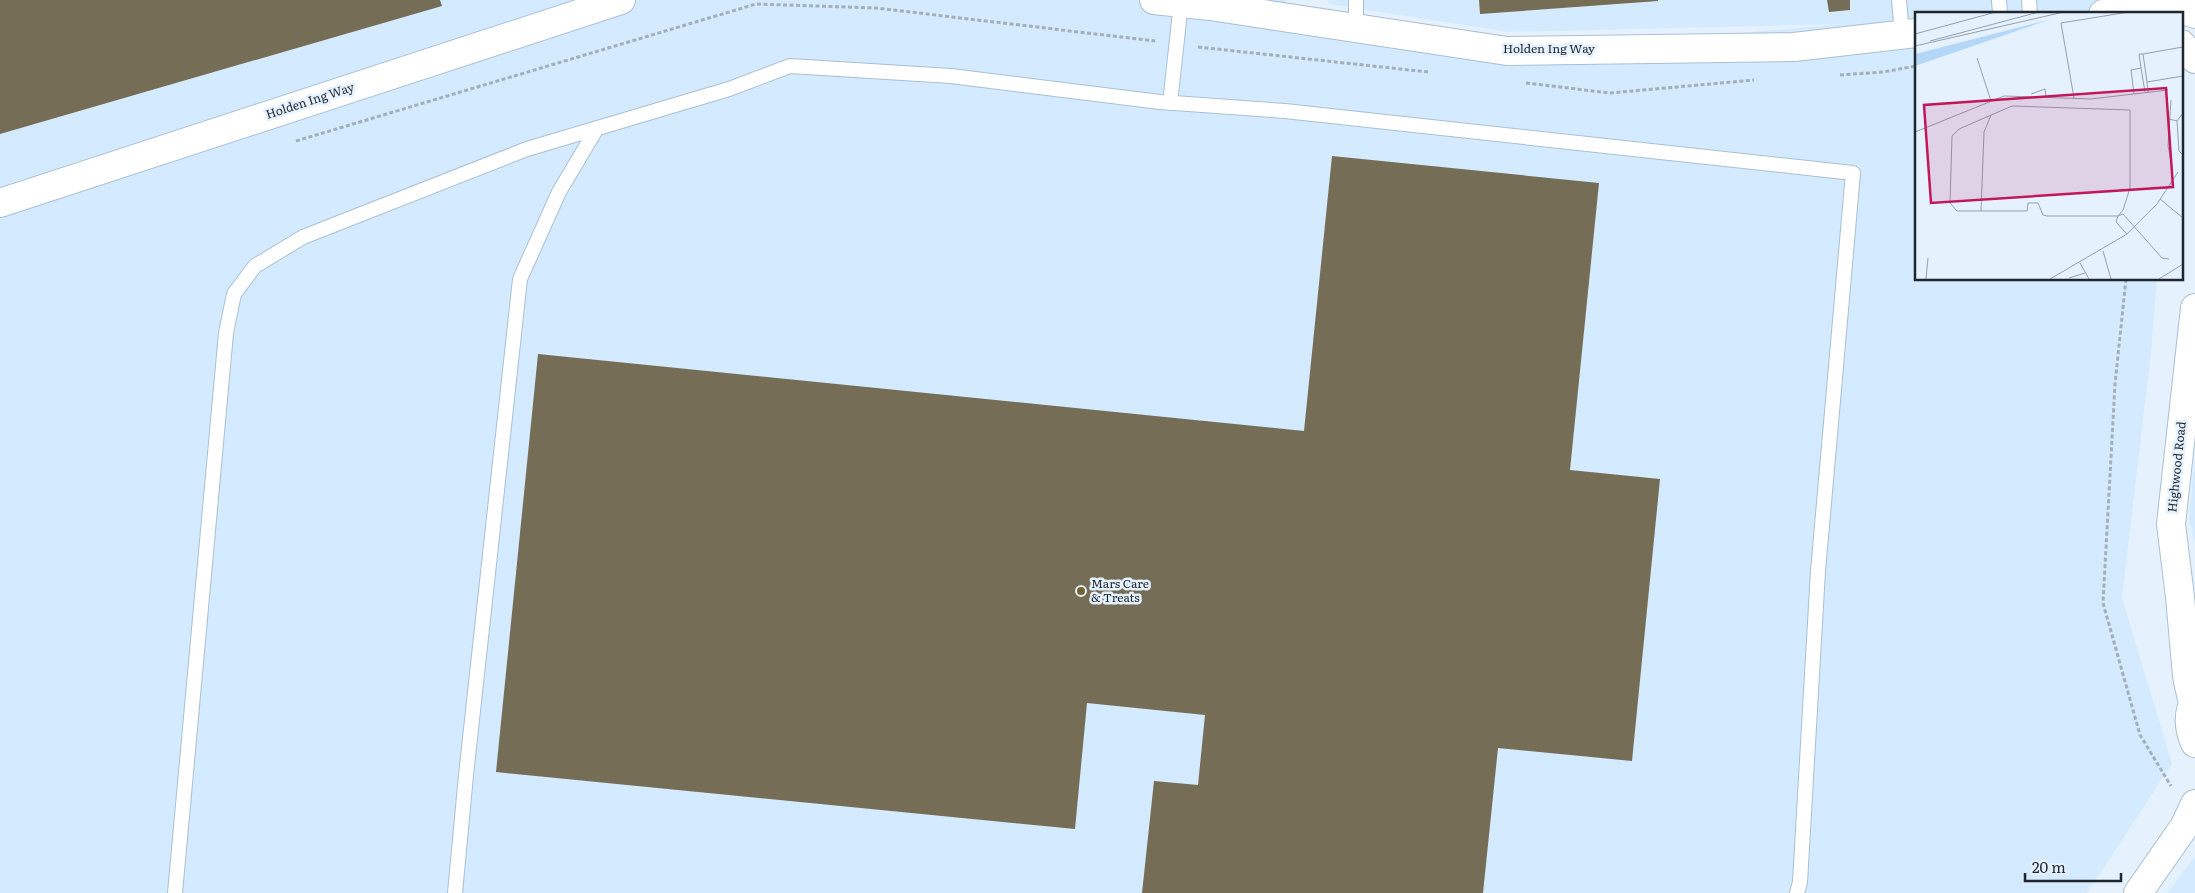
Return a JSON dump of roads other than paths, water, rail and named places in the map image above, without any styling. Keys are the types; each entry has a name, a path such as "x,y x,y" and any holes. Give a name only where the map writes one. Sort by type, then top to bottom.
{"street":[{"name":"Holden Ing Way","path":"1154,0 1507,51 1794,47 1909,34"},
{"name":"Holden Ing Way","path":"0,203 609,2"},
{"path":"2134,12 2186,10 2195,14"},
{"path":"2182,45 2195,58"},
{"name":"Highwood Road","path":"2195,308 2171,524 2188,603 2187,676 2194,702 2190,719 2191,734 2195,742"},
{"path":"2138,893 2187,810"}],"lane":[{"path":"1356,0 1356,28"},
{"path":"1900,0 1909,34"},
{"path":"1170,103 1181,3"},
{"path":"175,893 226,333 234,294 255,266 303,236 527,149 729,89 790,66 951,76 1170,103 1295,112 1853,173 1818,571 1800,882 1797,893"},
{"path":"455,893 466,774 520,279 559,192 597,128"}],"place":[{"name":"Mars Care & Treats","path":"1081,591"}]}
